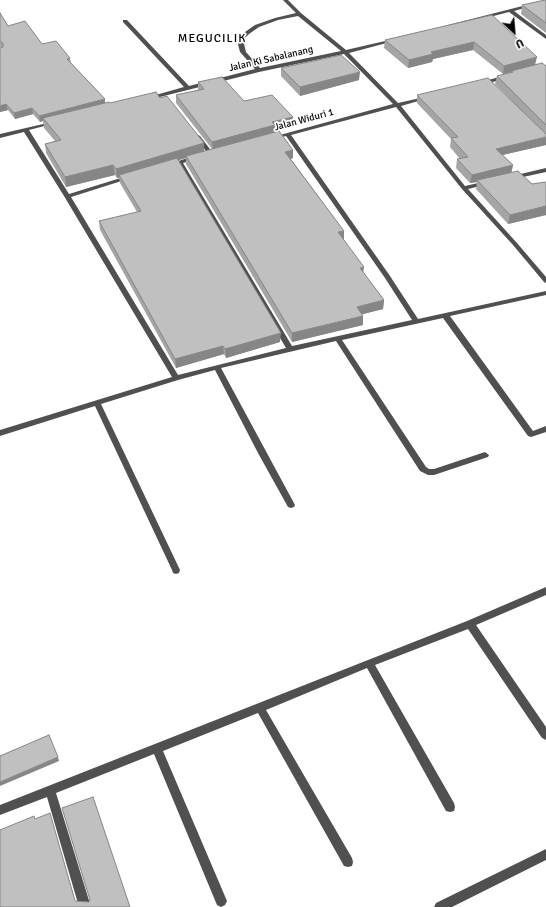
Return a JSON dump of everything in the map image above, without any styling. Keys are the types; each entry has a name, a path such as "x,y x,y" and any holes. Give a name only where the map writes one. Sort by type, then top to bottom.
{"street":[{"path":"285,0 299,14 345,52 397,105 464,188 515,244 546,281"},
{"path":"442,27 546,1"},
{"path":"510,10 546,37"},
{"path":"259,70 243,52 241,44 243,38 257,26 277,19 299,14"},
{"path":"125,21 188,88"},
{"name":"Jalan Ki Sabalanang","path":"141,100 259,70 345,52 405,37"},
{"path":"474,85 510,76"},
{"path":"488,82 494,87"},
{"path":"164,94 169,100"},
{"name":"Jalan Widuri 1","path":"264,140 430,96"},
{"path":"0,136 60,121"},
{"path":"25,129 176,378"},
{"path":"192,130 211,154"},
{"path":"287,134 388,277 416,321"},
{"path":"165,166 218,152"},
{"path":"180,162 290,349"},
{"path":"508,178 546,170"},
{"path":"67,196 135,175"},
{"path":"464,188 493,182"},
{"path":"0,433 176,378 218,367 290,349 546,293"},
{"path":"445,315 531,434 546,429"},
{"path":"338,339 423,469 428,472 434,472 485,455"},
{"path":"218,367 258,447 291,505"},
{"path":"97,402 176,570"},
{"path":"0,810 470,624 546,591"},
{"path":"470,624 546,735"},
{"path":"369,663 450,807"},
{"path":"260,708 348,862"},
{"path":"157,748 221,901"},
{"path":"50,790 85,907"},
{"path":"440,907 546,854"}],"building":[{"path":"545,0 546,23 522,5"},
{"path":"0,13 8,26 25,21 42,44 56,41 70,58 67,59 105,99 39,116 32,108 14,113 6,104 0,106 0,48 3,47 3,43 0,41"},
{"path":"492,15 537,57 504,66 474,42 431,52 433,54 409,60 385,40"},
{"path":"341,55 360,72 300,87 281,68"},
{"path":"542,63 546,66 546,125 497,76"},
{"path":"222,77 244,101 272,95 293,117 272,122 275,125 212,142 176,95 204,89 198,82"},
{"path":"488,78 546,134 546,137 496,149 513,165 472,175 457,159 468,157 451,138 458,137 417,95"},
{"path":"156,92 160,98 167,96 204,143 116,169 113,165 65,177 45,144 61,140 43,118"},
{"path":"279,131 293,150 285,152 344,231 338,232 364,267 360,268 384,300 357,307 363,316 292,333 186,156"},
{"path":"177,158 281,333 225,349 223,346 175,359 99,221 141,211 119,175"},
{"path":"518,171 532,184 546,182 546,206 510,215 477,180"},
{"path":"49,735 58,757 0,782 0,756"},
{"path":"93,797 130,907 0,907 0,830 34,816 35,819 50,813 75,901 89,902 90,900 62,808"}],"district":[{"name":"MEGUCILIK","path":"212,39"}]}
